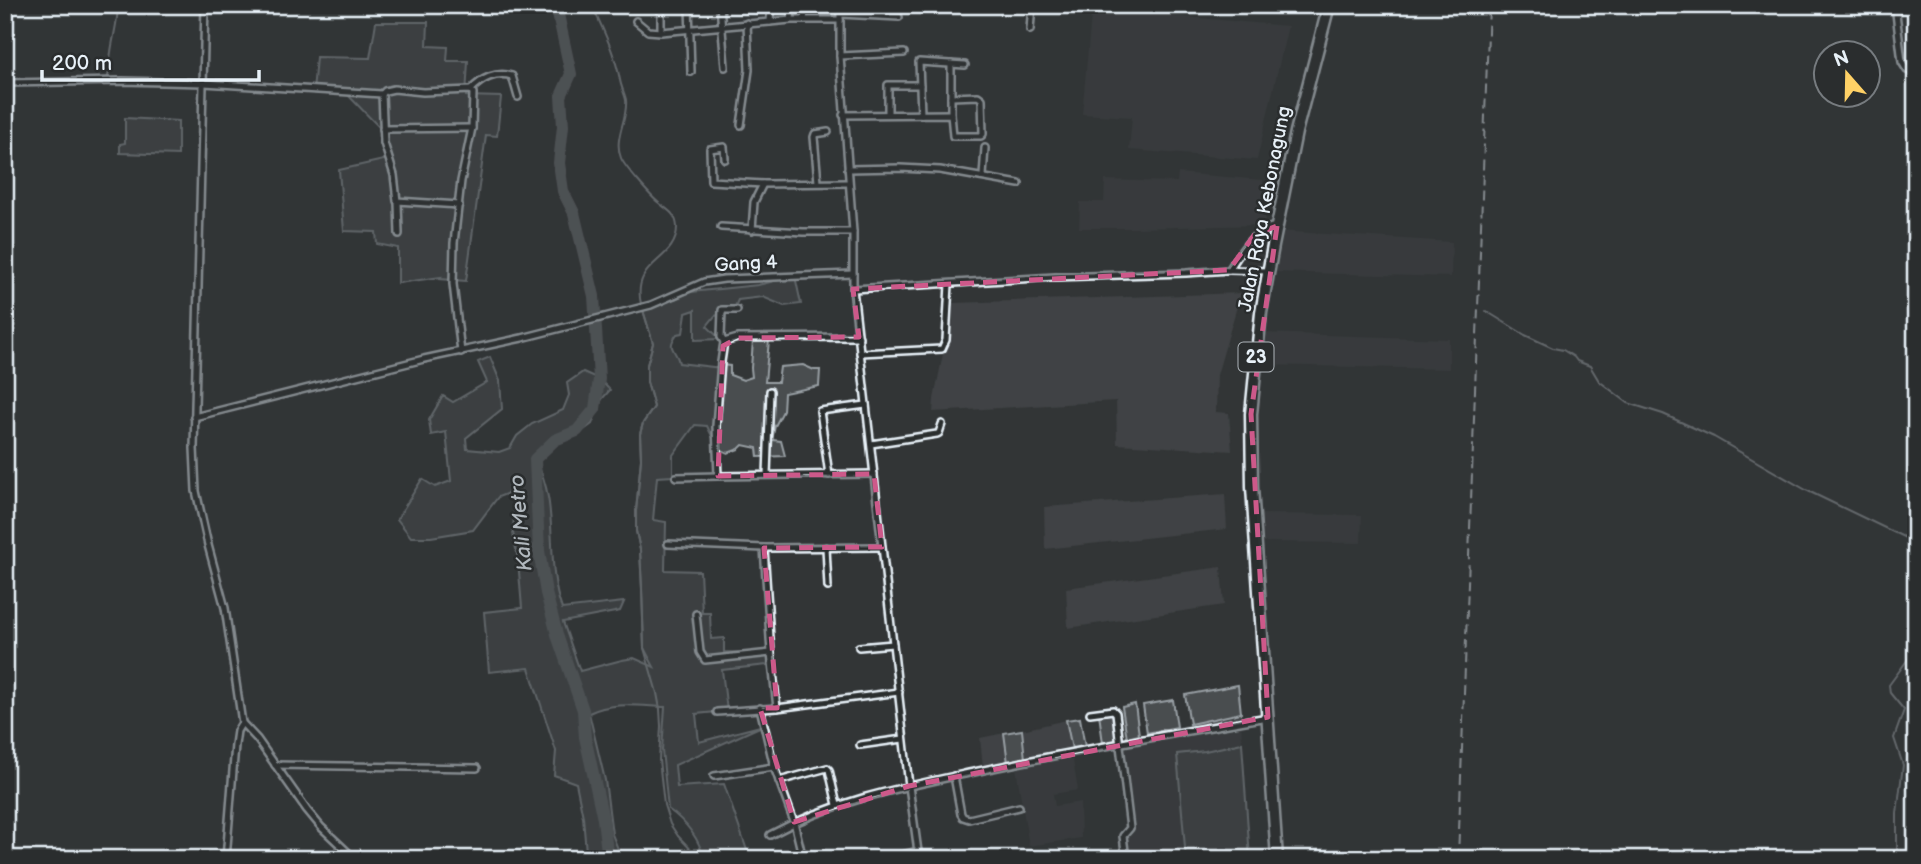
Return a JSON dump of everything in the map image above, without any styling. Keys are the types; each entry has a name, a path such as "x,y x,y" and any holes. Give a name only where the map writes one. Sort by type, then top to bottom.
{"highway":[{"name":"Jalan Raya Kebonagung","path":"1268,717 1250,449 1253,384 1261,313 1277,226 1296,132 1329,5"},
{"name":"23","path":"1268,717 1278,859"}],"street":[{"path":"205,5 194,416 196,491 225,608 242,723 237,731 235,745 226,859"},
{"path":"661,5 661,32"},
{"path":"689,5 691,72"},
{"path":"720,5 724,67"},
{"path":"770,22 771,5"},
{"path":"791,20 792,5"},
{"path":"804,20 806,5"},
{"path":"840,5 840,57 853,232 853,288 903,739 919,859"},
{"path":"1031,30 1032,5"},
{"path":"1895,5 1902,62 1916,74"},
{"path":"636,21 648,31 661,32 791,20 898,17"},
{"path":"741,125 749,69 747,23"},
{"path":"840,57 904,53"},
{"path":"921,114 920,62 965,65"},
{"path":"951,64 951,97 951,114 953,136 980,137 981,97 951,97"},
{"path":"5,83 204,83 383,94 394,89 423,92 471,90 484,79 506,74 512,76 518,97"},
{"path":"888,114 888,85 920,85"},
{"path":"461,352 457,331 453,261 461,181 472,128 471,90"},
{"path":"383,94 384,143 398,202 399,234"},
{"path":"844,115 951,114"},
{"path":"383,129 472,128"},
{"path":"818,182 814,137 828,132"},
{"path":"725,159 724,147 710,149 711,181 764,184 848,183"},
{"path":"983,176 985,148"},
{"path":"848,169 923,169 983,176 1019,184"},
{"path":"752,230 754,202 764,184"},
{"path":"398,202 459,205"},
{"path":"1229,270 1255,234 1277,226"},
{"path":"721,228 853,232"},
{"path":"853,288 1057,277 1229,270 1269,271"},
{"name":"Gang 4","path":"194,416 592,320 645,306 704,282 724,279 853,276"},
{"path":"860,353 942,349 946,340 949,284"},
{"path":"718,477 716,426 724,342 720,337 722,310 737,310"},
{"path":"724,342 738,338 859,337"},
{"path":"767,475 770,391"},
{"path":"829,475 820,411 866,405"},
{"path":"871,444 937,434 942,424"},
{"path":"676,477 874,474"},
{"path":"668,544 764,548 882,547"},
{"path":"826,547 828,587"},
{"path":"764,548 771,653 778,708"},
{"path":"696,614 700,652 705,660 771,653"},
{"path":"859,647 893,644"},
{"path":"717,712 778,708 899,692"},
{"path":"760,708 774,766 794,822 803,859"},
{"path":"1090,713 1115,712 1130,828 1124,834 1126,859"},
{"path":"771,835 794,822 837,805 909,786 1120,742 1268,717"},
{"path":"242,723 321,827 355,859"},
{"path":"860,745 903,739"},
{"path":"275,765 477,768"},
{"path":"714,776 774,766"},
{"path":"779,781 827,768 837,805"},
{"path":"954,776 963,817 969,819 1019,807"},
{"path":"884,859 918,851"}],"highlighted area":[{"path":"1277,226 1251,414 1268,717 909,786 794,822 760,708 777,708 764,548 882,547 874,474 718,476 723,346 738,338 859,337 853,289 1229,270 1255,234"}],"shaded area":[{"path":"1092,5 1176,5 1176,16 1288,26 1257,160 1129,150 1132,117 1082,114"},
{"path":"376,22 428,22 427,46 448,47 447,61 468,61 466,96 501,97 497,136 486,135 466,281 440,279 441,277 398,283 398,248 377,244 376,232 344,231 339,170 388,159 381,129 346,93 313,92 316,57 370,58"},
{"path":"125,118 178,121 178,155 120,153 120,144 125,143"},
{"path":"1178,173 1263,180 1265,225 1079,228 1080,202 1104,202 1105,180 1177,182"},
{"path":"1278,231 1452,242 1451,277 1272,272"},
{"path":"795,276 801,304 784,306 763,297 738,300 733,311 715,316 707,326 720,339 695,340 695,310 686,313 683,333 677,334 672,343 679,363 722,368 721,365 730,366 730,375 743,380 752,377 753,340 769,340 765,382 778,382 780,367 803,365 820,370 819,386 784,393 783,411 775,426 772,440 781,441 785,456 758,457 757,448 743,445 728,453 713,446 713,438 707,426 695,425 673,455 673,476 657,477 653,520 666,522 665,570 700,571 702,613 710,613 711,639 724,638 724,652 771,653 767,665 722,670 727,711 696,714 699,742 764,725 675,765 677,787 724,784 750,859 704,859 699,844 690,831 668,809 662,750 665,707 626,705 589,713 605,780 612,834 622,859 557,859 560,851 574,857 586,852 576,783 554,775 556,751 529,668 489,672 484,612 522,608 511,492 498,497 473,530 431,537 411,537 397,519 422,479 435,487 451,481 446,432 431,435 429,420 443,396 453,402 487,382 478,362 490,357 500,381 502,409 466,438 467,449 499,452 510,448 517,436 532,424 563,410 569,395 567,383 583,372 599,379 610,390 602,399 592,424 577,435 555,440 535,459 548,495 554,572 562,609 624,602 620,611 563,622 580,671 634,658 654,667 644,648 640,550 636,531 640,434 643,423 654,407 647,382 647,365 653,343 642,307 691,292 758,285"},
{"path":"1241,293 1217,375 1216,412 1229,413 1232,451 1117,444 1116,401 933,412 953,303"},
{"path":"1261,333 1449,339 1449,369 1258,365"},
{"path":"1225,494 1227,529 1045,549 1044,507"},
{"path":"1249,514 1362,515 1361,543 1250,542"},
{"path":"1221,567 1224,605 1068,628 1066,588"},
{"path":"1238,685 1241,713 1190,724 1185,695"},
{"path":"1173,700 1177,727 1147,733 1143,705"},
{"path":"1135,704 1139,735 1127,738 1122,707"},
{"path":"1112,711 1117,740 1103,743 1099,714"},
{"path":"1241,713 1242,743 1177,754 1186,859 1127,859 1117,740"},
{"path":"1080,718 1085,747 1072,749 1066,720"},
{"path":"1066,720 1078,790 1053,794 1055,806 1080,802 1081,838 1029,846 1015,762 1025,759 1022,730"},
{"path":"1022,730 1025,759 1008,763 1004,733"},
{"path":"1004,733 1008,763 983,768 980,738"},
{"path":"1242,743 1250,859 1186,859 1177,754"}],"waterway":[{"path":"108,76 118,5"},
{"name":"Kali Metro","path":"556,5 571,74 561,96 563,126 559,163 563,191 574,213 594,296 599,379 595,409 577,431 555,440 535,459 539,551 546,593 558,638 583,710 585,737 603,819 608,859"},
{"path":"592,5 612,51 626,100 619,143 621,158 655,200 671,212 677,227 670,248 642,278 641,304"},
{"path":"643,310 653,343 647,365 647,382 654,407 643,423 640,434 641,459 636,511 644,648 660,709 659,760 664,805 670,824 700,859"},
{"path":"1486,311 1525,335 1563,350 1577,361 1590,366 1599,381 1628,403 1663,414 1714,437 1806,490 1916,543"},
{"path":"1897,859 1897,813 1903,765 1894,738 1904,710 1890,693 1889,685 1916,652"}],"railway":[{"path":"1458,859 1489,5"}]}
